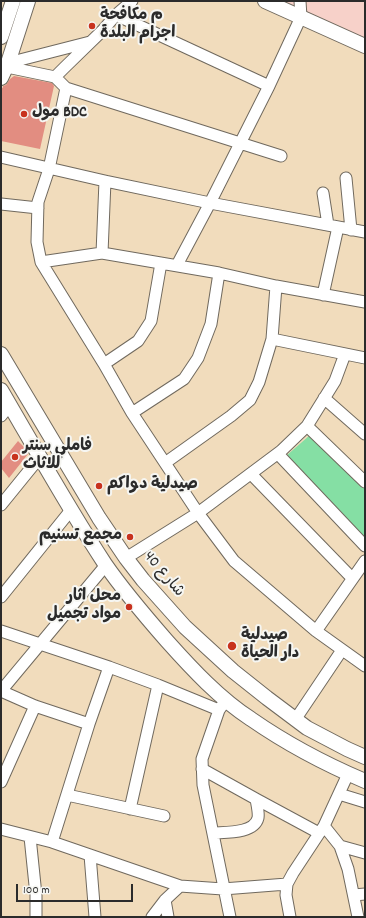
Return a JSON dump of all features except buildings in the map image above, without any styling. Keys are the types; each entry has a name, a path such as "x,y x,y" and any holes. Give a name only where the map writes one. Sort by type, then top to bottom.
{"main road":[{"path":"1,37 13,1"},
{"path":"5,69 28,1"},
{"path":"265,1 365,46"},
{"name":"شارع 40","path":"1,354 99,518 126,558 156,595 185,627 233,671 295,720 307,728 365,757"},
{"path":"1,390 5,410 40,457 106,565 158,631 223,705 250,719 302,751 365,781"},
{"path":"140,609 151,605 156,595"},
{"path":"158,631 164,619 176,616"}],"street":[{"path":"55,77 116,15 132,1"},
{"path":"177,266 269,86 301,17 300,1"},
{"path":"116,15 269,86"},
{"path":"5,69 90,42"},
{"path":"5,69 55,77 66,88 281,156"},
{"path":"66,88 49,169 38,202 37,242 41,262 104,364 132,413 198,513 234,561 316,631 365,665"},
{"path":"1,157 210,204 365,232"},
{"path":"346,178 351,230"},
{"path":"102,253 105,181"},
{"path":"323,295 333,226 324,193"},
{"path":"1,204 38,208"},
{"path":"41,262 102,253 219,273 276,286 365,302"},
{"path":"104,364 138,341 151,321 161,263"},
{"path":"132,413 184,379 198,358 211,324 219,273"},
{"path":"165,462 231,416 250,400 259,382 272,339 276,286"},
{"path":"272,339 365,358"},
{"path":"126,558 198,513 278,454 307,426 335,381 345,354"},
{"path":"324,398 365,434"},
{"path":"307,426 365,482"},
{"path":"278,454 365,546"},
{"path":"1,505 40,457"},
{"path":"251,474 352,578"},
{"path":"1,597 71,510"},
{"path":"316,631 365,561"},
{"path":"89,724 35,706 1,691 106,565"},
{"path":"1,632 109,666 158,685 223,705 202,759 202,769 203,785 223,889 230,917"},
{"path":"295,720 342,650"},
{"path":"52,842 109,666"},
{"path":"130,809 158,685"},
{"path":"1,782 35,706"},
{"path":"202,769 256,799 322,829 340,846 348,869 360,894 358,917"},
{"path":"290,917 286,895 287,884 322,829 348,774"},
{"path":"339,794 365,802"},
{"path":"67,795 164,816"},
{"path":"213,833 246,830 256,823 258,818 256,799"},
{"path":"1,829 52,842 180,886 223,889 287,884"},
{"path":"30,837 36,895 36,917"},
{"path":"340,846 365,852"},
{"path":"90,855 95,917"},
{"path":"152,917 165,900 180,886"},
{"path":"165,900 168,917"}],"shaded area":[{"path":"272,1 365,1 365,39"}],"green space":[{"path":"310,435 365,488 365,538 286,456"}],"place":[{"name":"م مكافحة اجرام البلدة","path":"92,26"},
{"name":"مول BDC","path":"24,114"},
{"name":"فاملي سنتر للاثاث","path":"15,457"},
{"name":"صيدلية دواكم","path":"99,486"},
{"name":"مجمع تسنيم","path":"130,537"},
{"name":"محل اثار مواد تجميل","path":"129,607"},
{"name":"صيدلية دار الحياة","path":"232,646"}]}
